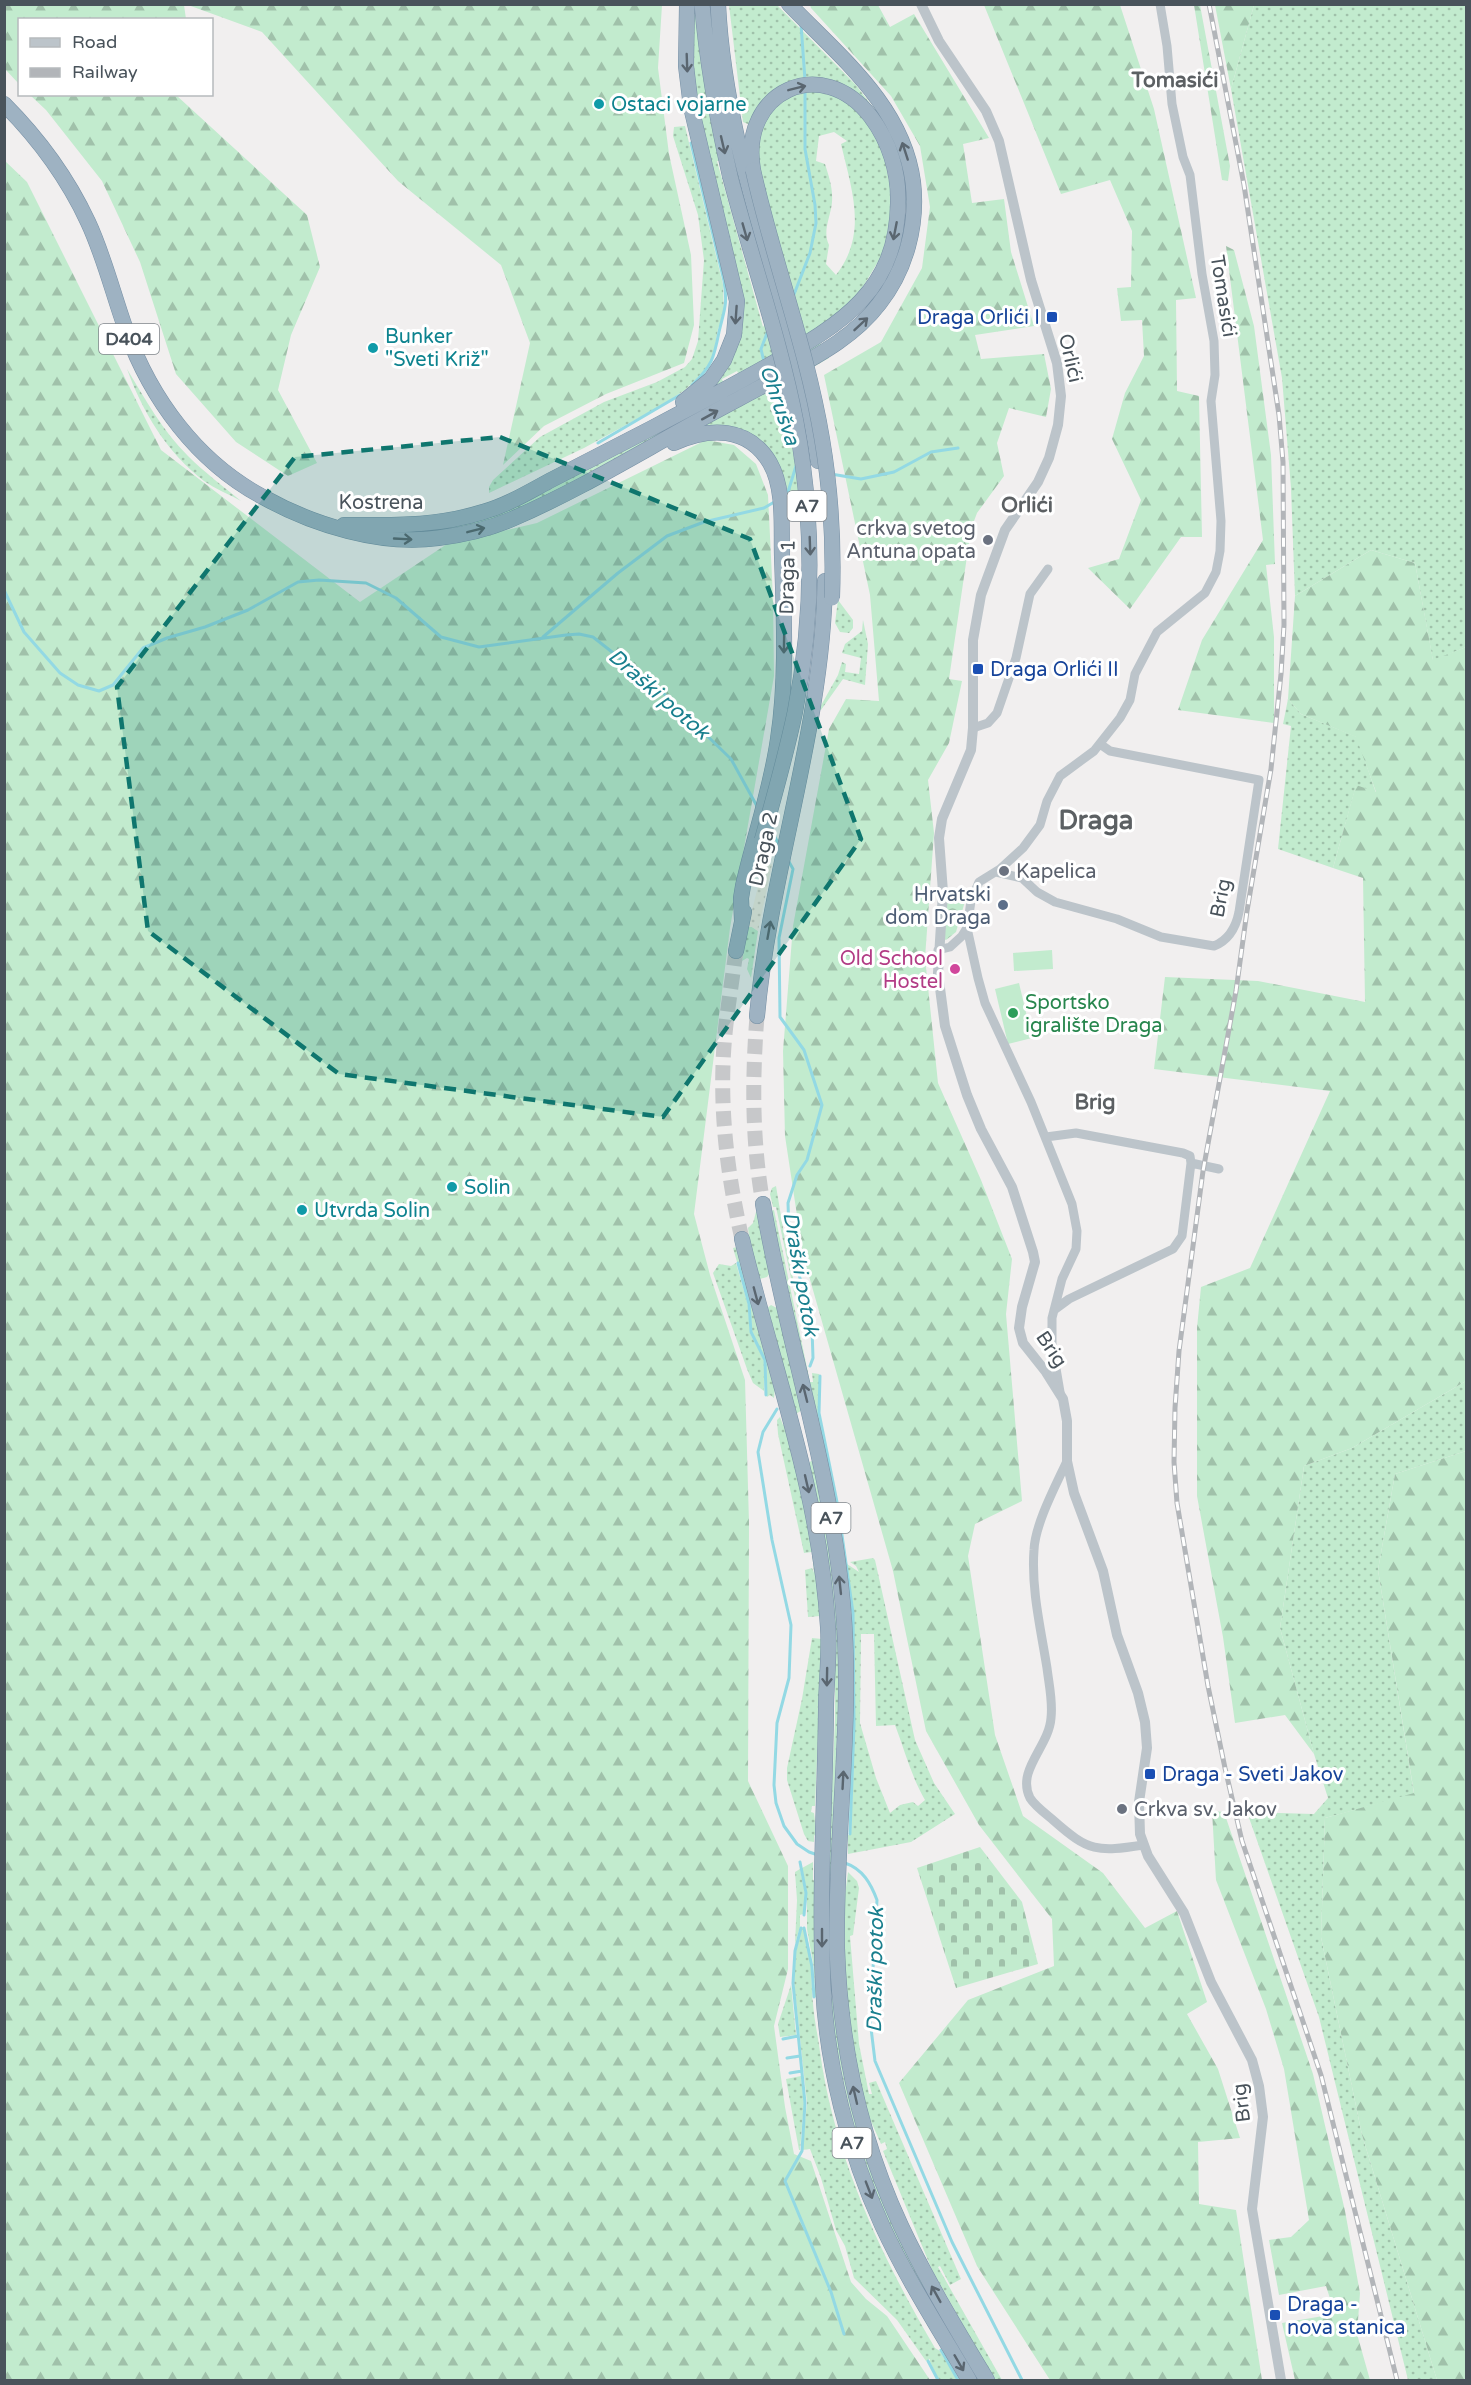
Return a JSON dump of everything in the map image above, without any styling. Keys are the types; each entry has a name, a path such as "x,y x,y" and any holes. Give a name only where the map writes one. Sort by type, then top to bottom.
{"highway":[{"path":"504,505 521,490 690,398 717,371 731,343 737,321 737,301 691,107 686,66 687,4"},
{"name":"A7","path":"702,4 706,53 714,105 743,173"},
{"name":"A7","path":"718,4 724,64 743,173"},
{"path":"504,505 747,386 824,352 848,336 878,306 900,270 908,249 914,206 913,185 903,144 891,117 857,74 789,4"},
{"path":"510,520 560,496 747,386 839,323 869,293 880,275 895,236 898,194 896,173 887,146 877,126 861,105 845,93 824,86 795,87 778,96 764,110 755,125 743,173"},
{"name":"Kostrena","path":"4,104 35,136 77,200 90,226 135,353 159,398 184,433 211,461 244,486 274,503 362,535 406,539 441,538 510,520"},
{"name":"Draga 2","path":"743,173 808,372 822,439 831,508 830,647 810,720 774,903 759,988 757,1016"},
{"name":"Draga 1","path":"743,173 793,409 803,465 810,545 807,626 798,695 786,751 759,839"},
{"path":"510,520 544,512 690,437 711,431 724,431 739,435 755,445 770,464 777,481 781,507 784,649 778,737 759,839"},
{"name":"Kostrena","path":"326,523 397,526 437,522 482,513 504,505"},
{"name":"A7","path":"736,951 759,839"},
{"name":"A7","path":"763,1204 828,1500 840,1582 845,1650 840,1838 830,1881 823,1987 831,2055 842,2109 882,2224 911,2281 969,2380"},
{"name":"A7","path":"742,1239 801,1456 822,1567 829,1631 824,1835 849,2069 861,2119 885,2189 901,2226 938,2298 987,2380"}],"street":[{"name":"Orlići","path":"921,4 939,41 986,111 999,141 1031,280 1055,355 1061,389 1058,425 1049,458 1038,482 1011,520 1001,539 977,611 971,676 973,728 971,750 939,830 943,892 938,950"},
{"name":"Tomasići","path":"1160,4 1167,46 1172,104 1183,157 1190,175 1201,264 1214,341 1215,375 1211,410 1221,540 1216,572 1205,594"},
{"path":"973,728 988,723 997,713 1016,658 1030,594 1048,569"},
{"name":"Brig","path":"1205,594 1156,632 1135,674 1126,708 1100,744 1081,762 1060,776 1036,831 1023,848 996,872 984,878 975,888 967,928 985,1003 1046,1137 1072,1204 1077,1231 1076,1249 1062,1279 1052,1318 1052,1345 1067,1421 1067,1461 1074,1493 1103,1571 1117,1635 1138,1693 1144,1722 1147,1748 1138,1821 1144,1845 1148,1856 1184,1913 1211,1982 1252,2060 1259,2086 1263,2117 1252,2209 1281,2380"},
{"name":"Brig","path":"996,872 1022,878 1037,892 1055,902 1116,919 1170,939 1214,946 1231,933 1236,925 1239,912 1259,780 1110,751 1100,744"},
{"path":"938,950 956,943 967,928"},
{"name":"Brig","path":"938,950 938,973 945,1026 957,1068 975,1116 1012,1187 1035,1262 1022,1307 1019,1328 1023,1343 1060,1392"},
{"path":"1046,1137 1076,1133 1183,1153 1190,1156 1191,1162 1219,1169"},
{"name":"Brig","path":"1054,1310 1069,1299 1173,1249 1182,1236 1191,1162"},
{"name":"Brig","path":"1067,1461 1053,1491 1034,1549 1036,1599 1053,1706 1048,1735 1027,1771 1027,1788 1031,1799 1082,1844 1102,1849 1144,1845"}],"highlighted area":[{"path":"500,437 750,539 861,839 663,1117 339,1074 148,931 117,687 295,457"}],"green space":[{"path":"4,5 184,5 186,18 18,18 18,83 5,69"},
{"path":"188,5 662,5 658,68 669,154 691,255 694,325 684,363 606,394 544,426 503,465 530,343 501,265 398,181 262,32"},
{"path":"693,5 696,5 720,161 717,161 763,327 791,292 758,168 760,129 743,122 729,5 777,5 856,85 884,122 885,159 891,192 890,225 882,255 858,295 844,309 813,331 829,358 780,386 795,461 799,499 787,516 761,440 705,424 753,400 737,371 711,388 736,342 697,107 693,66","holes":["834,132 847,141 841,144 853,195 855,228 846,260 836,275 826,264 829,245 826,234 832,202 831,187 825,164 816,161 819,136"]},
{"path":"810,5 878,5 890,27 914,14 989,138 963,144 972,203 1004,199 1011,252 1034,326 975,335 981,359 1044,354 1051,389 1046,417 1009,408 997,443 1004,476 977,513 971,529 949,679 962,681 949,743 928,780 934,833 925,958 938,1083 981,1180 1012,1259 1006,1314 1022,1501 975,1524 968,1556 995,1735 1023,1816 1103,1873 1145,1928 1177,1911 1207,2002 1187,2014 1218,2069 1240,2138 1198,2142 1199,2204 1236,2210 1262,2380 1050,2380 977,2266 899,2083 968,2000 1054,1966 1052,1919 979,1825 926,1731 893,1571 803,1255 785,1136 783,1051 793,926 829,729 846,699 879,701 870,595 824,375 881,342 922,268 930,207 920,146 891,96"},
{"path":"984,5 1120,5 1154,109 1196,298 1176,300 1177,391 1199,396 1202,537 1181,537 1130,609 1088,568 1119,559 1141,500 1112,439 1125,393 1144,356 1142,320 1121,321 1117,288 1131,287 1132,231 1110,180 1061,194"},
{"path":"1194,5 1200,5 1230,166 1228,181 1222,180"},
{"path":"1215,5 1254,5 1231,89"},
{"path":"1254,5 1466,5 1466,647 1433,661 1415,563 1371,550 1295,596 1291,488 1282,378 1231,89"},
{"path":"31,96 177,96 307,215 320,267 291,335 278,390 317,463 288,476 236,442 176,374 140,262 102,181 46,110"},
{"path":"685,126 723,285 724,313 718,329 713,358 685,390 657,408 584,448 489,493 493,480 540,437 604,402 657,382 685,367 692,359 698,341 704,260 698,215 673,136 674,127"},
{"path":"4,160 27,182 161,450 360,602 447,544 537,523 706,440 734,445 756,464 768,495 774,676 730,928 694,1214 710,1275 745,1380 749,1523 748,1781 788,1866 788,1969 774,2026 794,2154 811,2161 851,2282 866,2299 887,2316 930,2380 5,2380"},
{"path":"1226,246 1234,250 1254,326 1271,455 1275,564 1266,565 1274,637 1274,723 1178,710 1202,640 1263,540"},
{"path":"127,369 170,436 200,468 241,501 204,481 178,458 148,416"},
{"path":"739,388 741,391 534,502 487,521 426,533 426,530 521,505"},
{"path":"1371,550 1415,563 1433,660 1466,647 1466,1381 1352,1448 1304,1466 1280,1628 1314,1754 1285,1715 1235,1723 1223,1637 1197,1496 1197,1328 1201,1287 1250,1268 1330,1091 1154,1069 1165,977 1258,981 1365,1002 1363,878 1333,868 1356,785 1376,792 1356,737 1301,714 1288,699 1295,596"},
{"path":"838,600 853,620 853,628 849,633 840,632 835,623"},
{"path":"863,620 868,644 865,685 843,679 821,710 819,709 838,675 842,662 846,664 845,672 859,674 861,658 842,653 845,644 862,631"},
{"path":"1288,699 1301,714 1357,737 1376,793 1356,786 1333,868 1278,849 1291,726 1283,724"},
{"path":"948,894 966,898 956,932 946,940 944,939"},
{"path":"748,927 758,931 751,978 747,969 749,959 742,961"},
{"path":"1052,950 1053,969 1014,971 1013,953"},
{"name":"Sportsko igralište Draga","path":"1019,983 1032,1038 1008,1044 995,989"},
{"path":"776,1186 801,1314 799,1316 776,1207 773,1207 770,1194 772,1188"},
{"path":"774,1210 810,1382 813,1382 812,1373 819,1374 818,1413 840,1524 771,1211"},
{"path":"756,1212 758,1212 770,1273 767,1277 760,1279 748,1228 753,1223"},
{"path":"737,1247 775,1388 774,1398 770,1395 767,1397 766,1360 752,1332 750,1305 733,1248"},
{"path":"736,1263 748,1305 750,1333 764,1360 764,1391 753,1383 713,1273 719,1264 731,1266"},
{"path":"771,1305 777,1308 802,1410 796,1414 766,1309"},
{"path":"1466,1381 1466,1451 1395,1474 1378,1570 1414,1794 1325,1818 1321,1937 1362,2135 1437,2380 1408,2380 1319,2017 1247,1812 1314,1814 1328,1798 1280,1628 1304,1466 1352,1448"},
{"path":"780,1417 783,1425 786,1424 814,1552 820,1616 808,1617 805,1570 812,1568 814,1573 812,1552 804,1553 778,1434 777,1420"},
{"path":"1466,1451 1466,2380 1437,2380 1362,2135 1321,1937 1325,1818 1414,1793 1378,1570 1395,1474"},
{"path":"811,1461 829,1549 838,1633 839,1692 829,1910 835,1646 825,1540 809,1463"},
{"path":"873,1558 875,1560 915,1740 934,1783 955,1814 911,1842 848,1854 848,1835 851,1835 855,1665 847,1564 859,1572 850,1562","holes":["861,1634 874,1634 876,1726 895,1725 912,1773 925,1800 918,1806 913,1802 900,1805 890,1813 876,1778 860,1723"]},
{"path":"812,1638 822,1639 815,1806 812,1806 811,1812 814,1813 817,1837 814,1835 814,1842 808,1841 804,1834 787,1780 787,1768"},
{"path":"1212,1811 1224,1812 1313,2074 1345,2211 1360,2293 1357,2334 1370,2380 1295,2380 1282,2323 1335,2314 1326,2286 1279,2295 1269,2240 1291,2237 1309,2220 1284,2069 1266,2009 1216,1880"},
{"path":"980,1847 1022,1902 1038,1964 956,1988 917,1868"},
{"path":"813,1862 813,1880 816,1882 817,1997 815,1997 814,1968 807,1929 807,1893 802,1868"},
{"path":"800,1869 805,1893 803,1914 800,1915 800,1927 795,1944 797,1900 795,1872"},
{"path":"848,1872 857,1881 859,1888 853,1935 850,1936 859,2044 869,2094 872,2094 869,2083 876,2081 961,2279 950,2285 940,2266 938,2267 1002,2380 994,2380 932,2270 883,2151 887,2149 885,2142 881,2144 866,2110 849,2022 844,1903"},
{"path":"802,1928 806,1933 810,1952 814,2015 827,2092 849,2168 863,2206 896,2278 935,2348 940,2351 957,2380 939,2380 930,2359 926,2361 897,2320 854,2278 845,2246 836,2230 810,2149 802,2150 807,2103 794,1982 796,1951"},
{"path":"791,1985 796,2035 780,2037 778,2024"},
{"path":"832,1996 853,2111 980,2380 975,2380 929,2299 878,2198 848,2102 833,2029"},
{"path":"801,2076 804,2103 799,2150 786,2079"}],"sand":[{"path":"772,864 758,931 748,927 763,866"}],"waterway":[{"name":"Ohrušva","path":"801,24 805,80"},
{"name":"Ohrušva","path":"793,297 810,253 816,223 805,149 805,90"},
{"path":"691,143 726,296 714,355 708,367 692,385"},
{"name":"Ohrušva","path":"764,362 761,349 769,328"},
{"name":"Ohrušva","path":"773,385 788,417"},
{"path":"598,443 680,395"},
{"path":"831,474 861,479 894,472 931,452 958,448"},
{"name":"Ohrušva","path":"784,495 788,492 796,466"},
{"name":"Ohrušva","path":"543,637 618,573 667,536 704,522 764,508 776,501"},
{"name":"Draški potok","path":"4,590 24,632 60,673 78,685 99,691 113,685 143,648 248,610 298,582 319,580 366,583 396,598 441,637 479,647 566,635 579,634 593,637 659,689 731,759 758,808"},
{"name":"Draški potok","path":"770,829 779,844"},
{"name":"Draški potok","path":"788,860 793,869 779,938 780,1017 804,1050 822,1105 807,1160 797,1175 788,1203 789,1232 812,1329 813,1358 810,1366"},
{"path":"738,1263 749,1304 751,1332 765,1360 766,1395"},
{"path":"820,1376 819,1413 838,1507 853,1613 854,1725 850,1834"},
{"name":"Draški potok","path":"777,1409 763,1432 758,1452 772,1540 791,1625 789,1678 777,1723 774,1785 776,1803 784,1826 797,1844 818,1855"},
{"path":"800,1862 806,1893 804,1915"},
{"name":"Draški potok","path":"845,1863 857,1869 866,1878 877,1900 870,2020 875,2061 952,2242 1022,2380"},
{"path":"801,1928 795,1951 793,1983 805,2103 802,2151 785,2181 831,2292 844,2334"},
{"path":"804,1928 812,1967 814,1997"},
{"path":"783,2039 798,2036"},
{"path":"787,2058 800,2056"},
{"path":"790,2073 802,2071"},
{"path":"941,2350 958,2380"},
{"path":"928,2361 938,2380"}],"tunnel":[{"path":"736,951 725,1036 723,1109 733,1196 742,1239"},
{"path":"757,1016 754,1110 763,1204"}],"railway":[{"path":"1209,4 1244,185 1279,415 1283,462 1284,625 1271,769 1236,991 1203,1171 1179,1351 1174,1462 1177,1503 1208,1686 1242,1841 1321,2075 1397,2380"}],"place":[{"name":"Ostaci vojarne","path":"599,104"},
{"name":"Draga Orlići I","path":"1052,317"},
{"name":"Bunker \"Sveti Križ\"","path":"373,348"},
{"name":"crkva svetog Antuna opata","path":"988,540"},
{"name":"Draga Orlići II","path":"978,669"},
{"name":"Kapelica","path":"1004,871"},
{"name":"Hrvatski dom Draga","path":"1003,905"},
{"name":"Old School Hostel","path":"955,969"},
{"name":"Sportsko igralište Draga","path":"1013,1013"},
{"name":"Solin","path":"452,1187"},
{"name":"Utvrda Solin","path":"302,1210"},
{"name":"Draga - Sveti Jakov","path":"1150,1774"},
{"name":"Crkva sv. Jakov","path":"1122,1809"},
{"name":"Draga - nova stanica","path":"1275,2315"}],"district":[{"name":"Tomasići","path":"1175,80"},
{"name":"Orlići","path":"1027,505"},
{"name":"Draga","path":"1096,820"},
{"name":"Brig","path":"1095,1102"}]}
